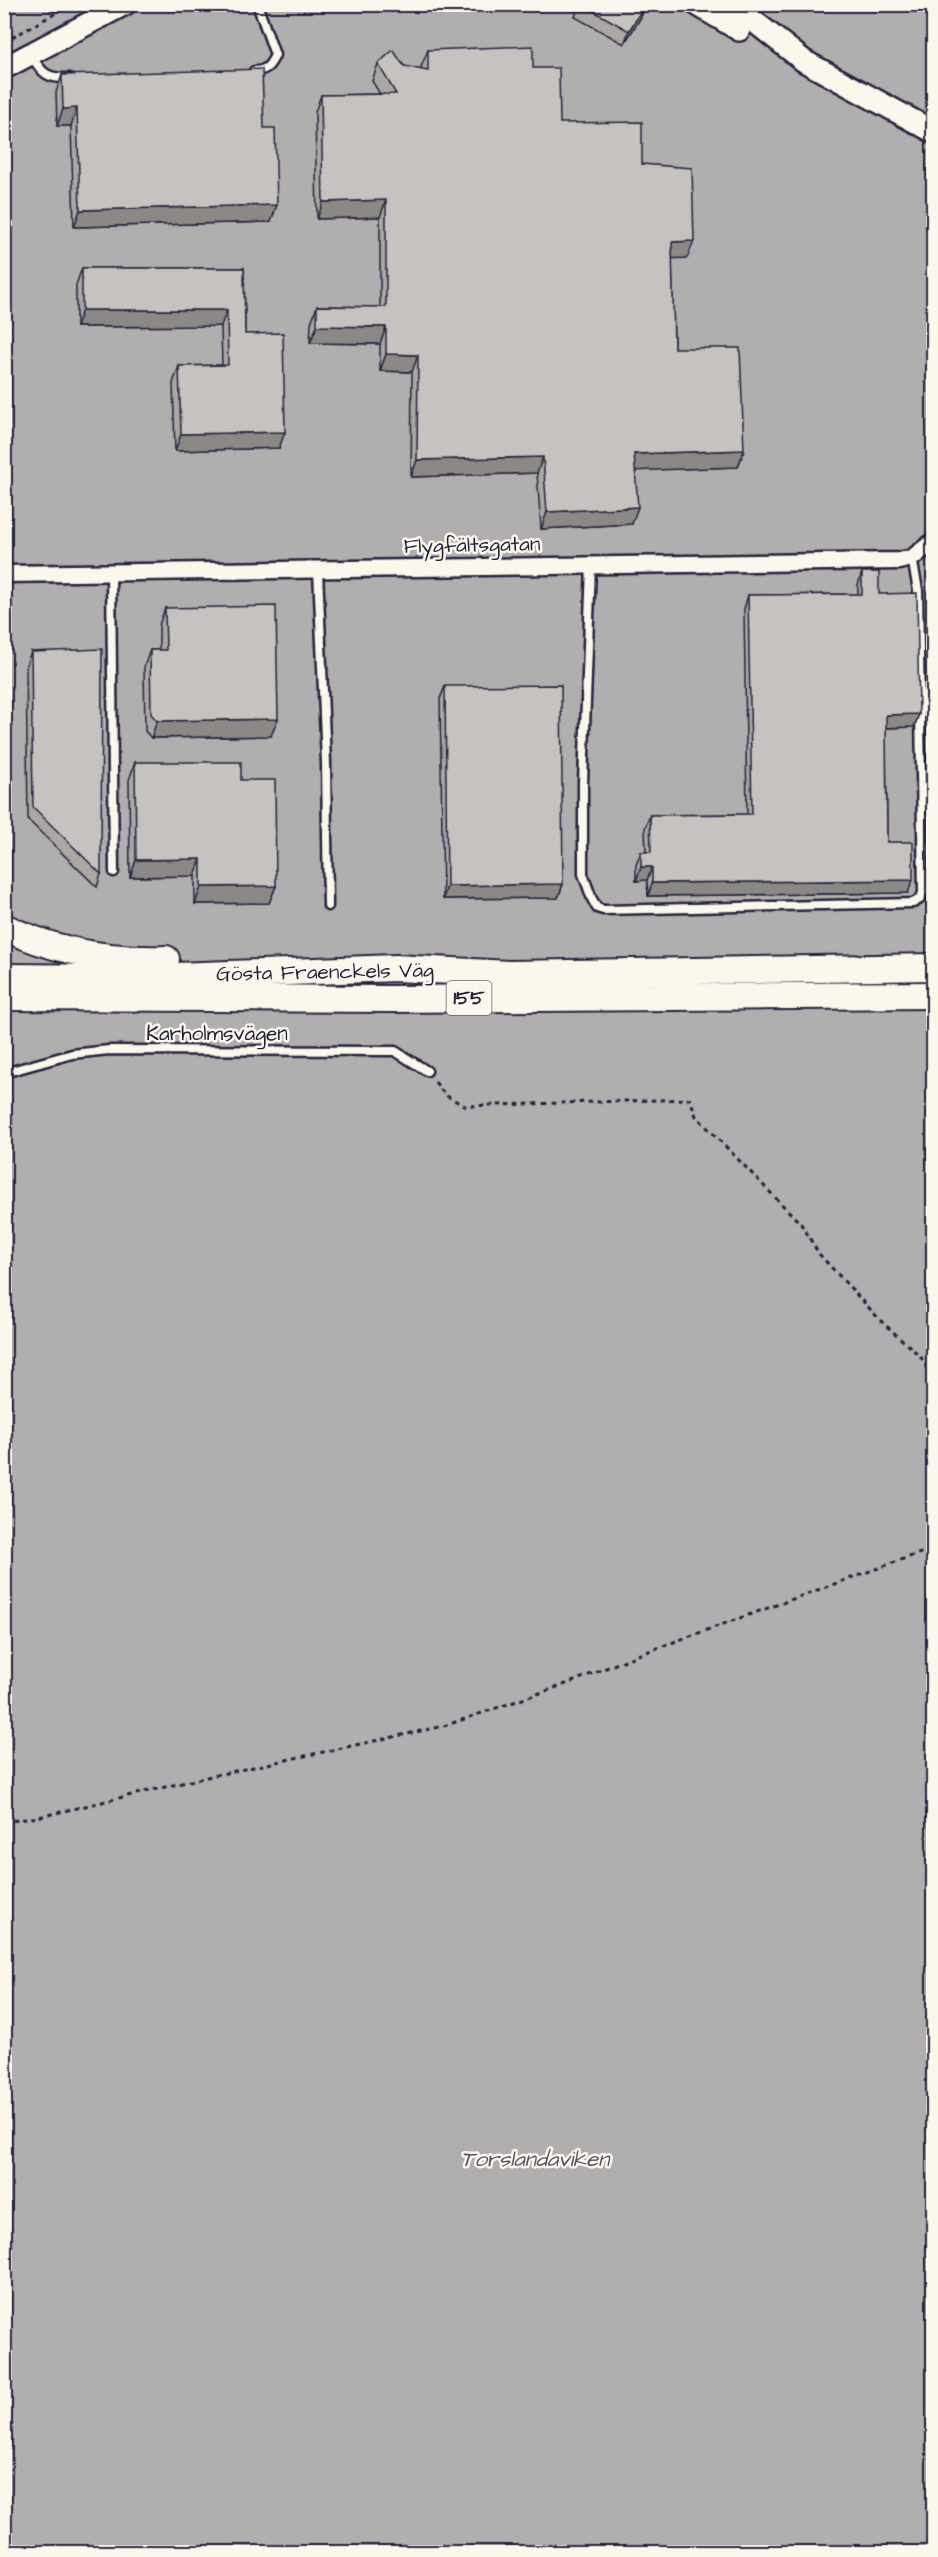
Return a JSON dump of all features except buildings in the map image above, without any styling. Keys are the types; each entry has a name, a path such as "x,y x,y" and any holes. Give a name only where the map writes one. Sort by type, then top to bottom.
{"main road":[{"path":"4,927 66,951 87,955 124,959 188,959 221,962 261,971"},
{"name":"Gösta Fraenckels Väg","path":"4,977 120,978 261,971 396,968 509,974 933,967"},
{"name":"Gösta Fraenckels Väg","path":"4,997 404,999 933,995"}],"street":[{"path":"4,68 125,4"},
{"path":"696,4 775,50 804,61 933,132"},
{"path":"725,4 756,23 804,61"},
{"path":"912,558 933,541"},
{"name":"Flygfältsgatan","path":"4,574 899,561 912,558"}],"lane":[{"path":"241,72 261,71 270,66 275,55 256,4"},
{"path":"31,54 38,67 47,75 55,79 79,78"},
{"path":"591,565 583,783 583,874 597,908 603,910 913,903 920,899 923,893 918,590 912,558"},
{"path":"318,570 326,763 328,906"},
{"path":"111,572 114,872"},
{"name":"Karholmsvägen","path":"4,1073 72,1054 109,1050 395,1051 427,1071"}],"path":[{"path":"4,42 72,4"},
{"path":"427,1071 445,1095 465,1106 690,1099 696,1116 801,1224 819,1254 882,1322 919,1355 933,1374"},
{"path":"4,1822 39,1817 207,1777 314,1756 444,1726 572,1682 635,1656 933,1548"}],"water":[{"name":"Torslandaviken","path":"5,5 933,5 933,2552 5,2552"}]}
